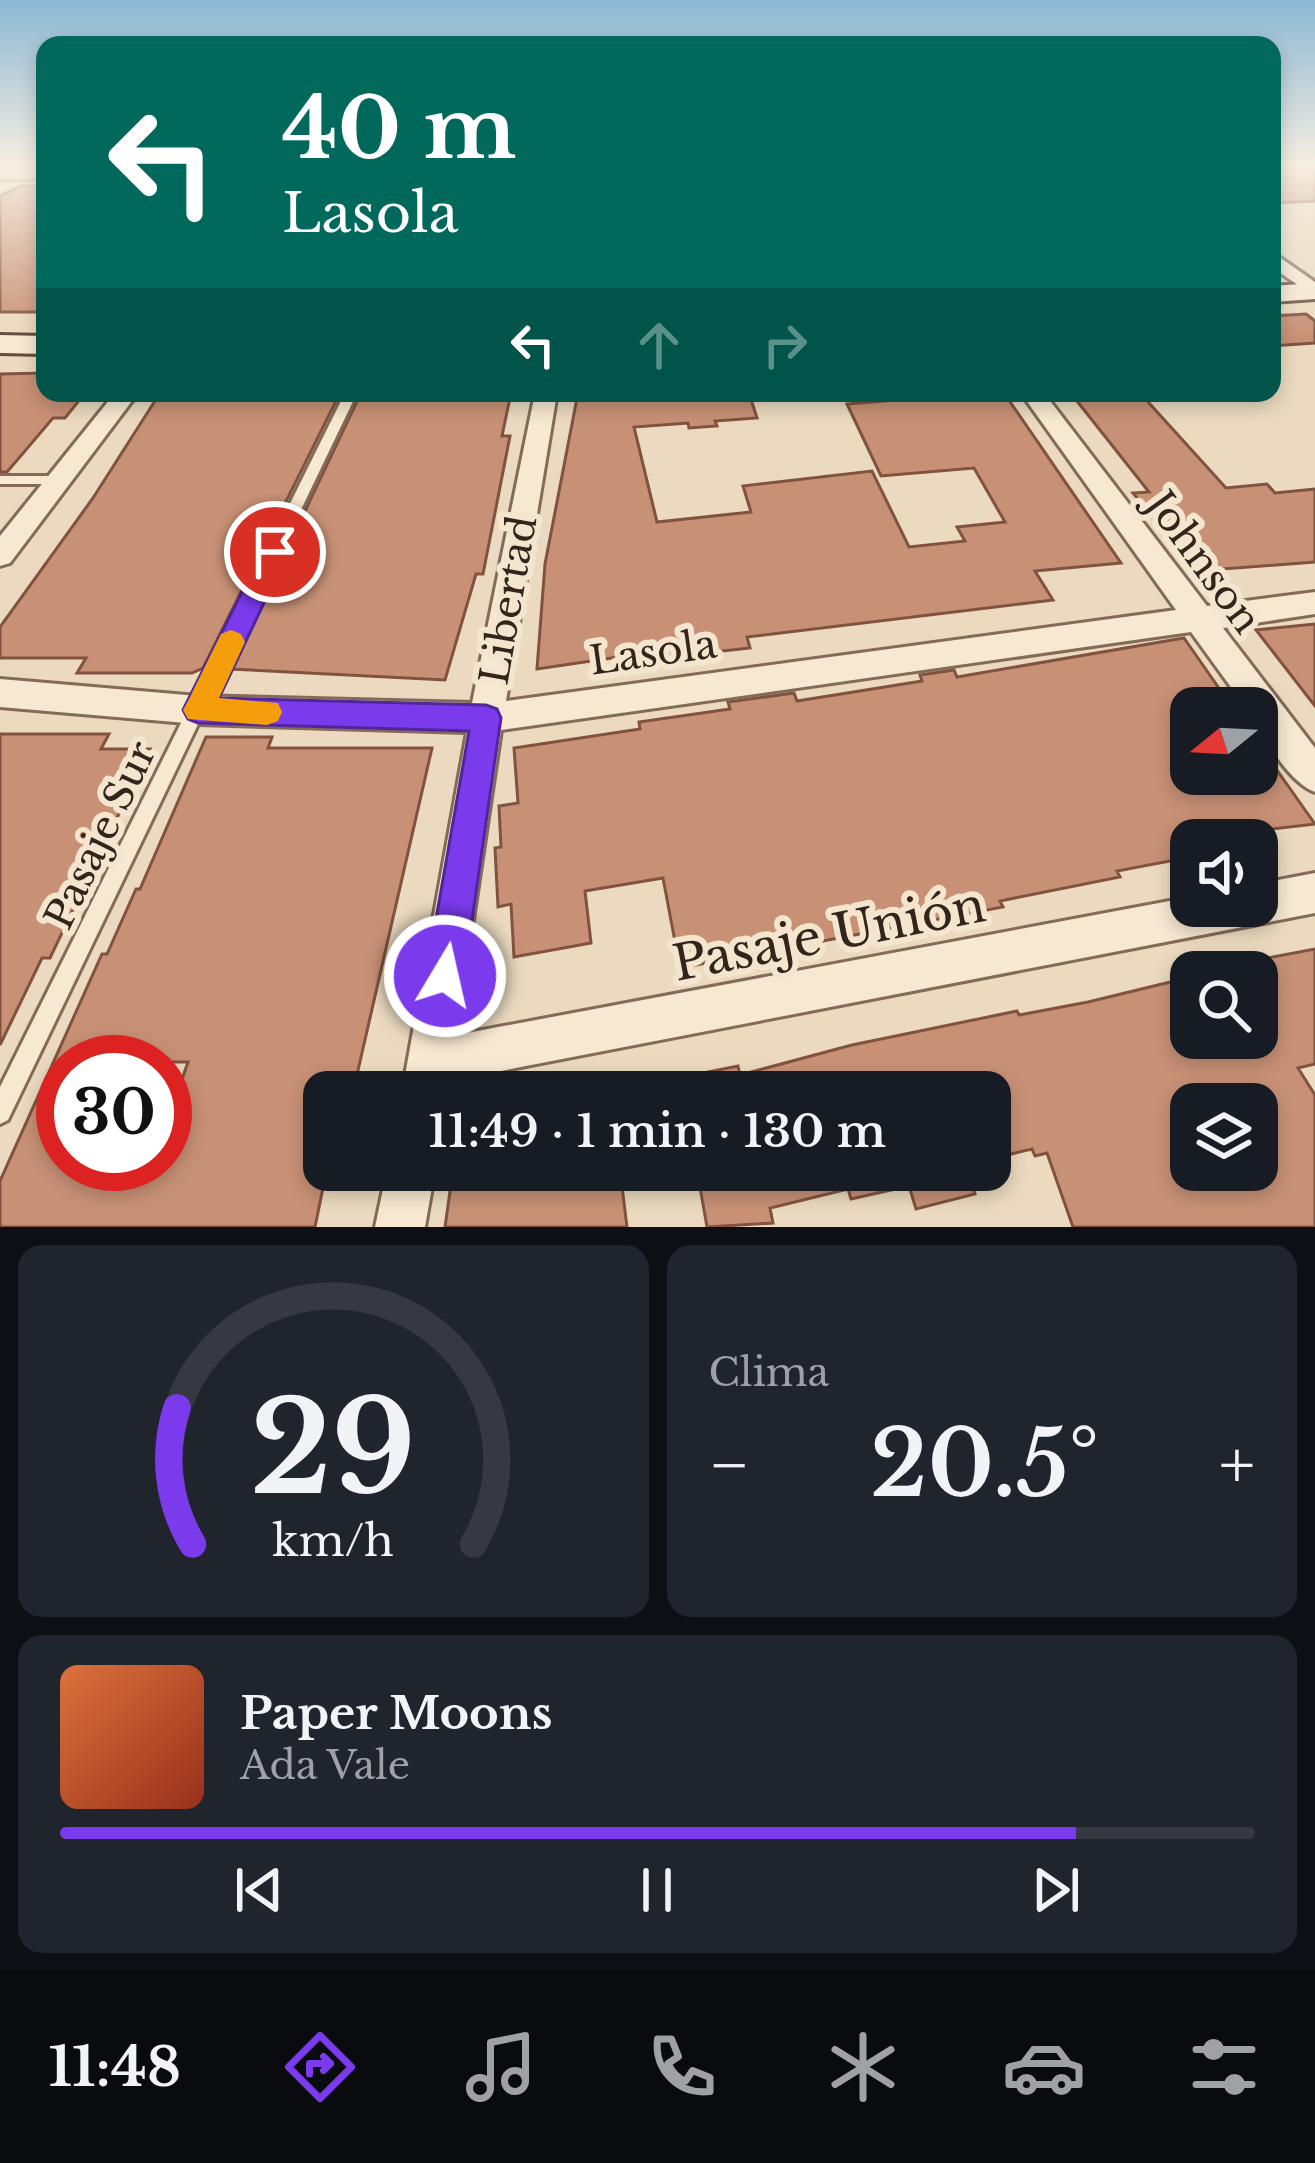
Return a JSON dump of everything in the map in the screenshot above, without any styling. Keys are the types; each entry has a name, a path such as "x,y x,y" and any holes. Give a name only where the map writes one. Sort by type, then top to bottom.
{"main road":[{"path":"1281,293 1315,291"},
{"path":"0,344 36,345"}],"street":[{"path":"1281,265 1315,291"},
{"path":"0,556 120,402"},
{"name":"Libertad","path":"429,1071 486,718 544,402"},
{"name":"Johnson","path":"1039,402 1315,776"},
{"name":"Lasola","path":"0,693 198,710 486,718 1315,603"},
{"path":"1278,900 1315,893"},
{"name":"Pasaje Unión","path":"457,1071 1170,922"},
{"path":"400,1227 407,1191"}],"lane":[{"name":"Pasaje Sur","path":"0,1112 347,402"},
{"path":"0,480 60,480"}],"building":[{"path":"0,223 36,223 36,312 0,312"},
{"path":"1306,314 1315,321 1315,343 1281,345 1281,315"},
{"path":"36,373 36,402 78,402 65,418 53,418 7,472 0,472 0,374"},
{"path":"154,402 336,402 203,668 192,673 77,673 86,658 0,658 0,627 93,498"},
{"path":"357,402 509,402 502,436 510,436 483,574 476,574 445,680 230,669"},
{"path":"576,402 752,402 757,418 715,421 717,426 634,427 657,522 751,512 743,486 872,471 909,547 965,541 957,527 1005,522 974,468 881,476 847,404 1010,402 1121,563 1035,571 1053,600 747,637 750,648 668,657 666,650 537,669 545,564"},
{"path":"1078,402 1148,402 1226,488 1267,484 1275,493 1315,489 1315,562 1196,571 1133,493 1149,492"},
{"path":"1315,624 1315,706 1256,630"},
{"path":"1184,638 1218,687 1170,687 1170,795 1278,795 1278,772 1315,824 1278,828 1278,819 1170,819 1170,861 1117,871 1120,877 1000,901 1003,907 680,968 663,878 585,891 591,943 514,957 511,904 498,907 495,848 501,847 499,806 518,803 514,748 640,729 639,722 730,709 728,702 794,693 797,701 922,681 920,675 954,670 957,677"},
{"path":"0,734 109,734 101,749 150,749 50,958 42,958 0,1045"},
{"path":"206,737 272,737 268,748 432,748 358,1071 303,1071 303,1191 322,1191 315,1227 0,1227 0,1181 36,1101 36,1191 192,1191 192,1035 66,1035 140,889"},
{"path":"1315,949 1315,1064 1298,1068 1315,1095 1315,1227 1073,1227 1047,1153 1035,1156 1032,1149 1011,1154 1011,1071 755,1071 852,1045 1017,1011 1019,1015 1170,982 1170,1059 1278,1059 1278,956"},
{"path":"450,1191 623,1191 627,1227 445,1227"},
{"path":"701,1191 840,1191 770,1208 773,1223 707,1227"},
{"path":"849,1191 887,1191 851,1199"},
{"path":"911,1191 975,1194 916,1209"}],"slow traffic":[{"path":"231,642 198,710 267,712"}],"route":[{"path":"275,552 198,710 486,718 445,976"}]}
